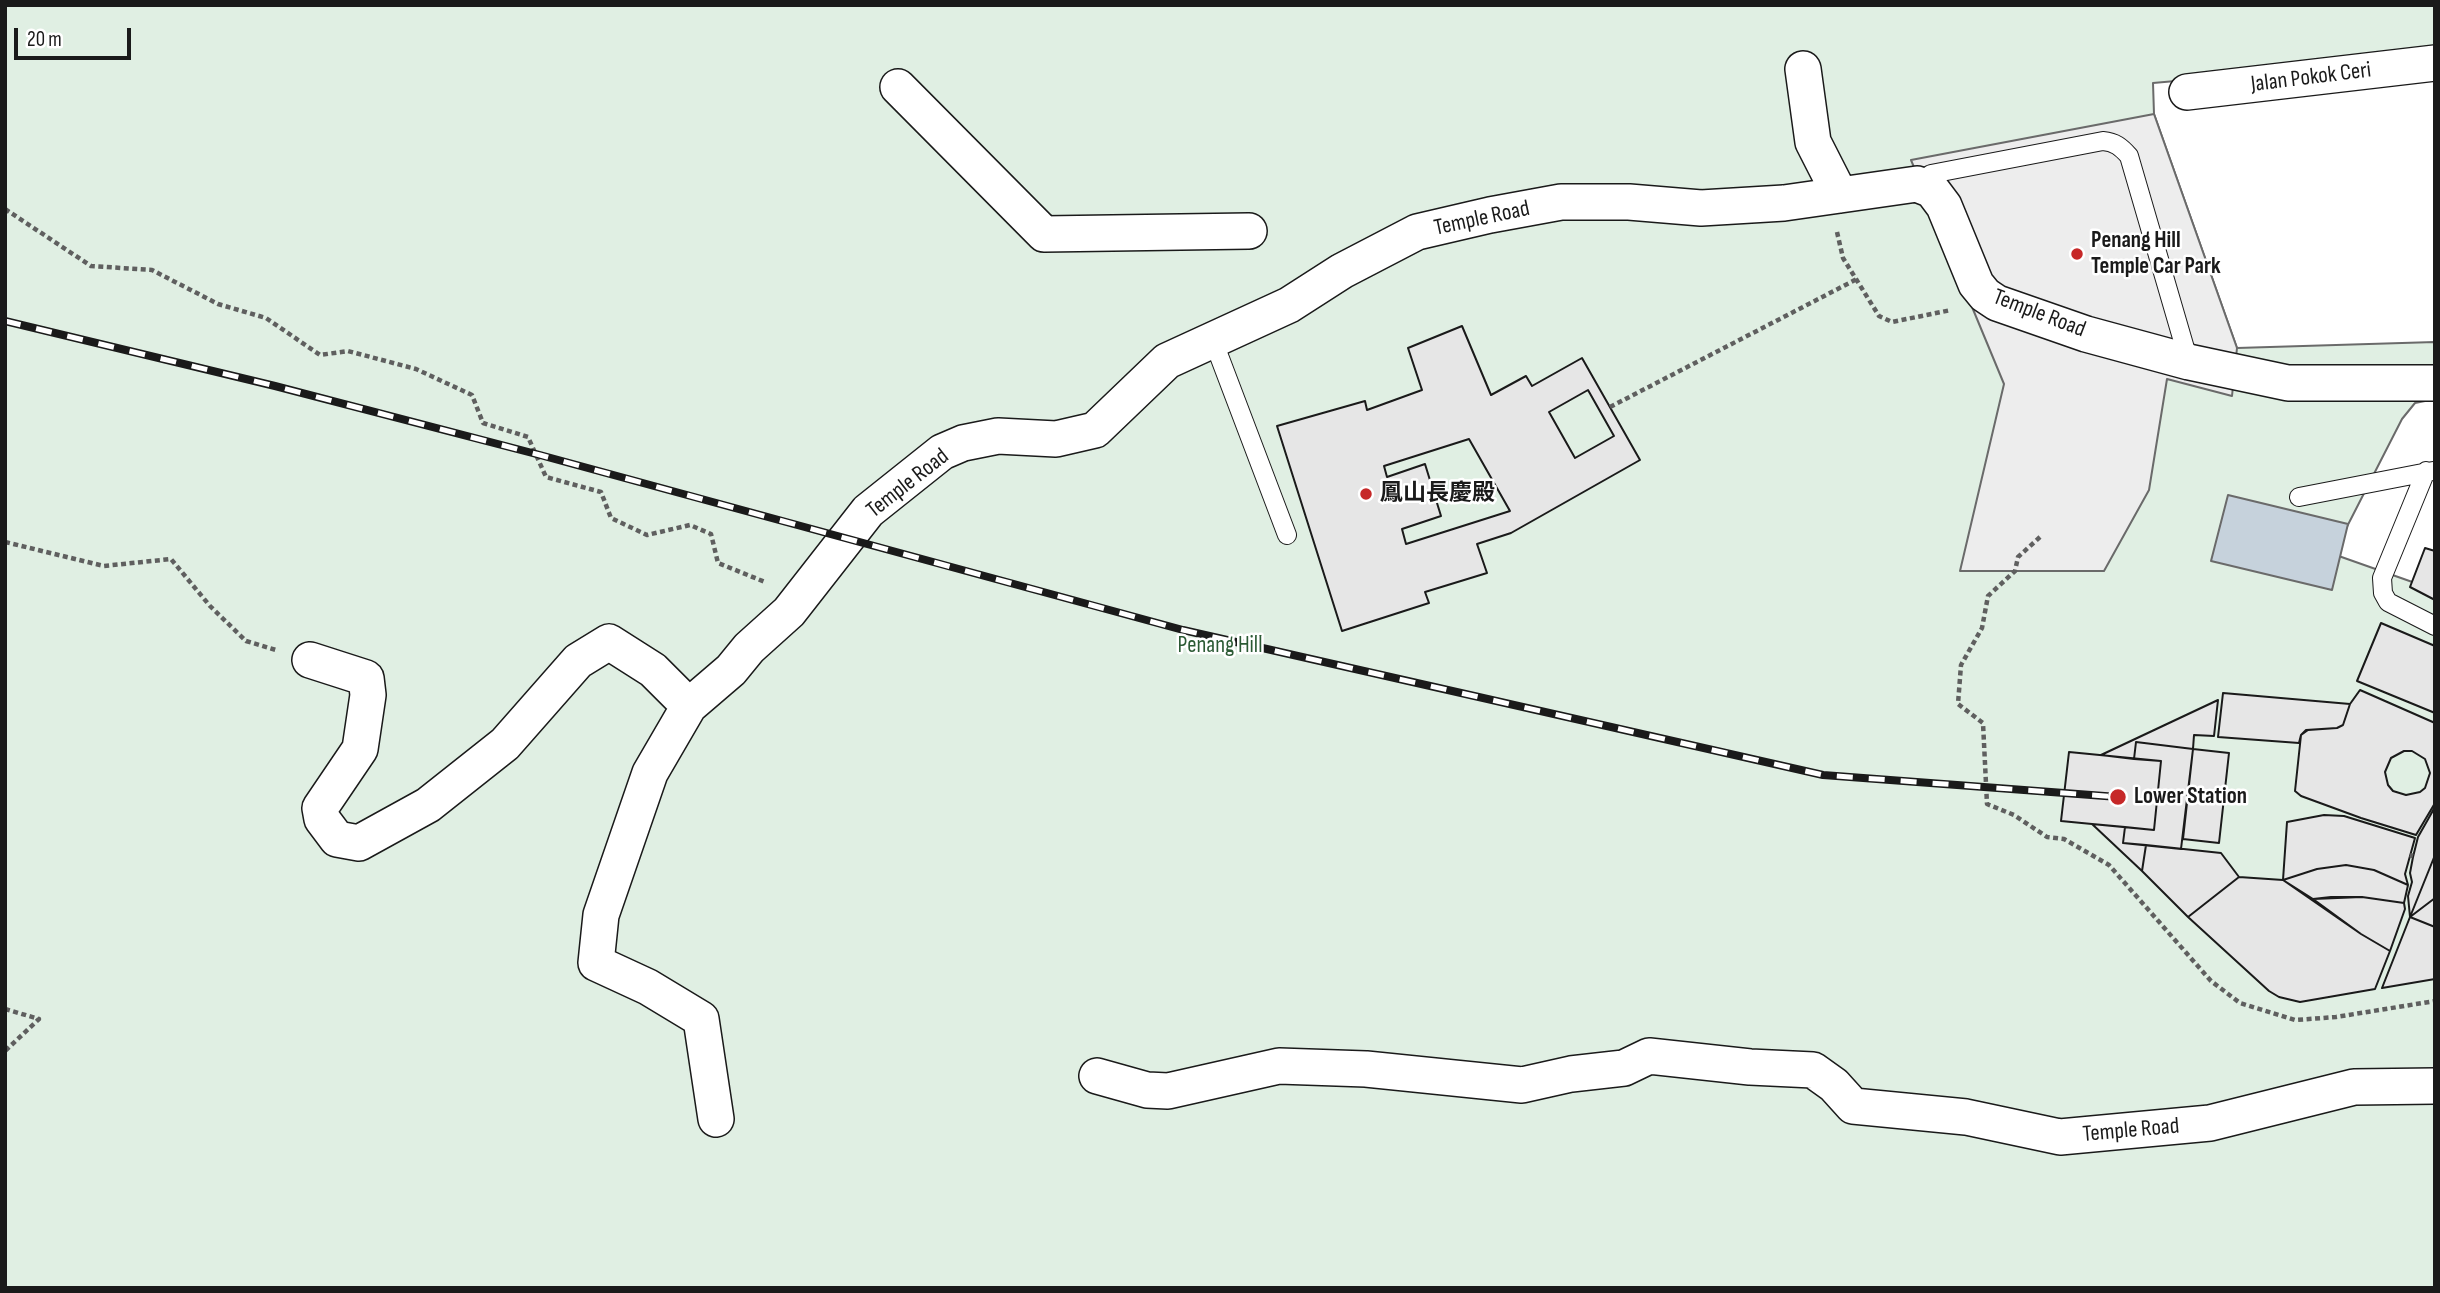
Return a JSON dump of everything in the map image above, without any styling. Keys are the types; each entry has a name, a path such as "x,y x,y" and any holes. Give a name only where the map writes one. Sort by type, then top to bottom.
{"street":[{"name":"Jalan Pokok Ceri","path":"2186,92 2435,63"},
{"path":"1803,69 1813,142 1840,195"},
{"path":"898,86 938,130 1044,234 1249,231"},
{"name":"Temple Road","path":"716,1119 701,1019 648,987 596,963 601,915 650,773 690,706 731,670 749,648 789,612 868,511 942,452 963,443 998,436 1056,439 1095,430 1167,361 1289,305 1342,271 1417,232 1561,202 1629,202 1701,208 1784,203 1917,184 1932,190 1944,206 1976,284 1985,295 1997,303 2086,334 2189,362"},
{"path":"2189,362 2288,383 2435,383"},
{"path":"310,660 366,678 368,695 360,750 320,808 322,819 337,839 359,843 428,805 505,744 579,662 609,642 653,670 690,706"},
{"name":"Temple Road","path":"1097,1076 1147,1090 1168,1091 1279,1066 1366,1069 1522,1085 1571,1074 1623,1068 1649,1056 1750,1068 1812,1070 1834,1085 1853,1106 1966,1116 2060,1138 2210,1124 2354,1087 2435,1086"}],"lane":[{"path":"1917,184 1931,174 2038,153 2103,141 2111,141 2120,146 2129,156 2189,362"},
{"path":"1213,340 1287,535"},
{"path":"2300,497 2430,471"},
{"path":"2430,471 2382,578 2383,593 2388,602 2435,626"}],"path":[{"path":"5,209 91,267 152,270 218,304 266,318 320,355 348,351 416,369 472,395 482,423 528,437 546,477 601,492 611,518 647,535 690,525 711,534 718,563 774,585 798,588 813,582"},
{"path":"1843,258 1879,316 1892,322 1957,309 1985,295"},
{"path":"1610,407 1857,279"},
{"path":"2040,537 2018,557 2015,571 1988,596 1982,628 1961,664 1958,704 1983,723 1987,804 2014,815 2047,837 2064,839 2109,865 2211,981 2240,1003 2295,1020 2336,1017 2435,1001"},
{"path":"5,542 104,566 171,559 210,606 246,641 310,660"},
{"path":"5,1009 39,1020 5,1051"}],"green space":[{"name":"Penang Hill","path":"5,5 2435,5 2435,53 2300,70 2153,83 2154,114 2237,348 2435,342 2435,396 2415,403 2402,419 2333,554 2435,590 2435,1288 5,1288"}],"shaded area":[{"name":"Penang Hill Temple Car Park","path":"2154,114 2237,348 2232,396 2167,379 2149,490 2104,571 1960,571 2004,384 1911,160"},
{"path":"2228,495 2348,524 2332,590 2211,561"}],"building":[{"name":"鳳山長慶殿","path":"1462,326 1491,395 1526,376 1532,386 1582,358 1640,460 1511,533 1477,544 1487,573 1425,592 1429,603 1342,631 1277,426 1365,401 1367,410 1422,390 1408,348","holes":["1588,390 1614,436 1575,458 1549,412","1469,439 1510,511 1406,544 1402,529 1441,516 1425,464 1387,477 1384,466"]},
{"path":"2425,548 2435,551 2435,600 2410,587"},
{"path":"2381,623 2435,646 2435,713 2357,681"},
{"path":"2360,690 2435,723 2435,803 2416,835 2361,818 2301,796 2295,791 2301,735 2308,730 2337,728 2343,725 2350,704","holes":["2404,751 2412,751 2425,759 2430,773 2425,788 2406,795 2393,791 2388,785 2385,772 2391,758"]},
{"path":"2223,693 2350,704 2343,725 2337,728 2306,730 2299,743 2218,737"},
{"path":"2218,700 2214,736 2194,735 2193,749 2136,742 2134,759 2101,755"},
{"path":"2136,742 2193,749 2181,849 2123,843 2125,827 2154,830 2161,761 2134,759"},
{"path":"2193,749 2229,753 2219,843 2183,839"},
{"path":"2069,752 2161,761 2154,830 2061,821"},
{"path":"2435,807 2435,855 2410,917 2408,896 2412,882 2410,873 2413,857 2418,837"},
{"path":"2324,815 2344,816 2415,838 2405,874 2408,885 2374,870 2346,865 2317,869 2283,880 2287,822"},
{"path":"2092,824 2125,827 2123,843 2146,845 2142,871"},
{"path":"2146,845 2221,853 2239,877 2188,917 2142,871"},
{"path":"2435,855 2435,898 2410,917 2433,860"},
{"path":"2346,865 2374,870 2408,885 2404,903 2362,897 2313,899 2283,880 2317,869"},
{"path":"2239,877 2283,880 2390,951 2375,989 2300,1002 2279,997 2269,991 2188,917"},
{"path":"2362,897 2404,903 2405,909 2390,951 2361,934 2313,899"},
{"path":"2435,898 2435,927 2410,917"},
{"path":"2410,917 2435,927 2435,979 2382,988"}],"railway":[{"path":"5,321 275,386 540,455 1183,630 1823,775 2118,797"}],"place":[{"name":"Penang Hill Temple Car Park","path":"2077,254"},
{"name":"鳳山長慶殿","path":"1366,494"},
{"name":"Lower Station","path":"2118,797"}]}
